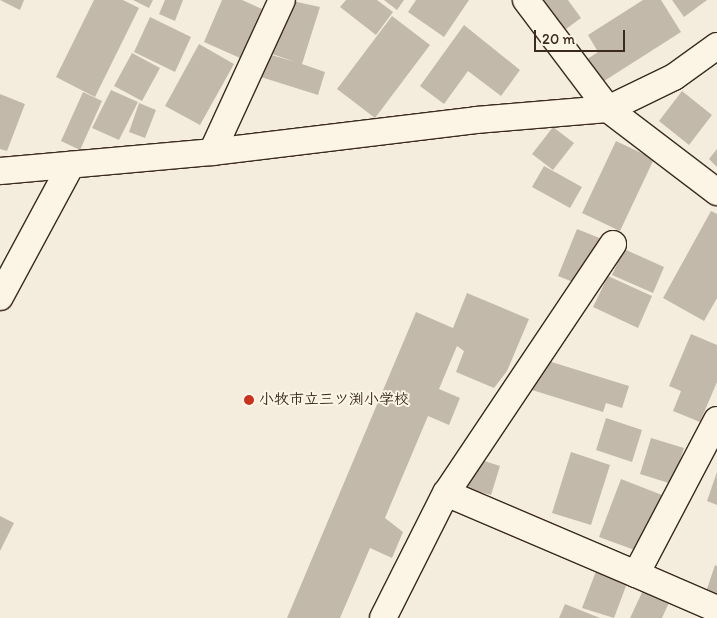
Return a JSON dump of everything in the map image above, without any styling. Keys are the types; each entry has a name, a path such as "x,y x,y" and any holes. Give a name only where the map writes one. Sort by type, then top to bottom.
{"street":[{"path":"212,152 282,0"},
{"path":"526,0 608,109 717,192"},
{"path":"0,171 212,152 476,120 608,109 674,77 717,46"},
{"path":"0,297 70,165"},
{"path":"383,618 446,493 614,244"},
{"path":"636,574 717,420"},
{"path":"446,493 717,609"}],"building":[{"path":"0,0 24,0 20,10"},
{"path":"94,0 123,0 139,8 95,97 56,77"},
{"path":"133,0 153,0 149,8"},
{"path":"165,0 183,0 175,21 159,14"},
{"path":"222,0 242,0 262,9 240,58 204,42"},
{"path":"288,0 320,7 302,64 325,72 318,95 261,77 268,54 296,62 272,54"},
{"path":"346,0 377,0 393,12 376,35 340,7"},
{"path":"384,0 404,0 397,10"},
{"path":"416,0 469,0 444,37 408,12"},
{"path":"528,0 568,0 581,18 555,37"},
{"path":"643,0 661,0 681,32 601,83 586,60 598,52 588,35"},
{"path":"672,0 707,0 684,17"},
{"path":"392,16 430,45 375,118 337,89"},
{"path":"150,17 191,37 175,72 134,52"},
{"path":"464,25 520,70 501,96 468,71 444,104 420,86"},
{"path":"199,44 234,64 200,125 165,106"},
{"path":"132,53 160,68 142,101 114,86"},
{"path":"111,90 138,102 119,140 92,128"},
{"path":"682,91 712,115 689,145 659,121"},
{"path":"83,92 102,101 80,150 61,141"},
{"path":"0,94 25,104 7,151 0,149"},
{"path":"139,103 156,110 145,138 129,132"},
{"path":"553,127 574,143 553,170 532,154"},
{"path":"616,141 654,159 620,231 582,213"},
{"path":"717,149 717,167 709,159"},
{"path":"544,166 582,187 570,208 532,187"},
{"path":"711,211 717,214 717,298 704,321 663,298"},
{"path":"577,229 602,239 583,286 558,276"},
{"path":"624,249 664,267 653,293 612,275"},
{"path":"608,276 652,296 638,328 593,307"},
{"path":"467,293 529,319 507,371 494,388 456,372 464,351 457,346 439,389 460,398 449,425 428,416 385,518 403,532 392,558 370,548 340,618 287,618 416,312 453,328"},
{"path":"691,334 717,345 717,382 700,422 673,411 681,391 669,386"},
{"path":"542,359 629,386 622,408 606,403 603,412 532,390"},
{"path":"606,418 642,430 632,462 596,450"},
{"path":"651,438 684,448 672,484 640,474"},
{"path":"571,452 610,465 591,525 552,513"},
{"path":"475,458 500,466 491,495 465,488"},
{"path":"717,472 717,505 707,501"},
{"path":"621,479 662,495 640,552 599,537"},
{"path":"0,516 14,523 0,551"},
{"path":"715,565 717,566 717,596 706,592"},
{"path":"598,566 629,578 614,618 582,608"},
{"path":"646,584 672,596 662,618 630,618"},
{"path":"565,604 600,618 559,618"}],"place":[{"name":"小牧市立三ツ渕小学校","path":"249,400"}]}
